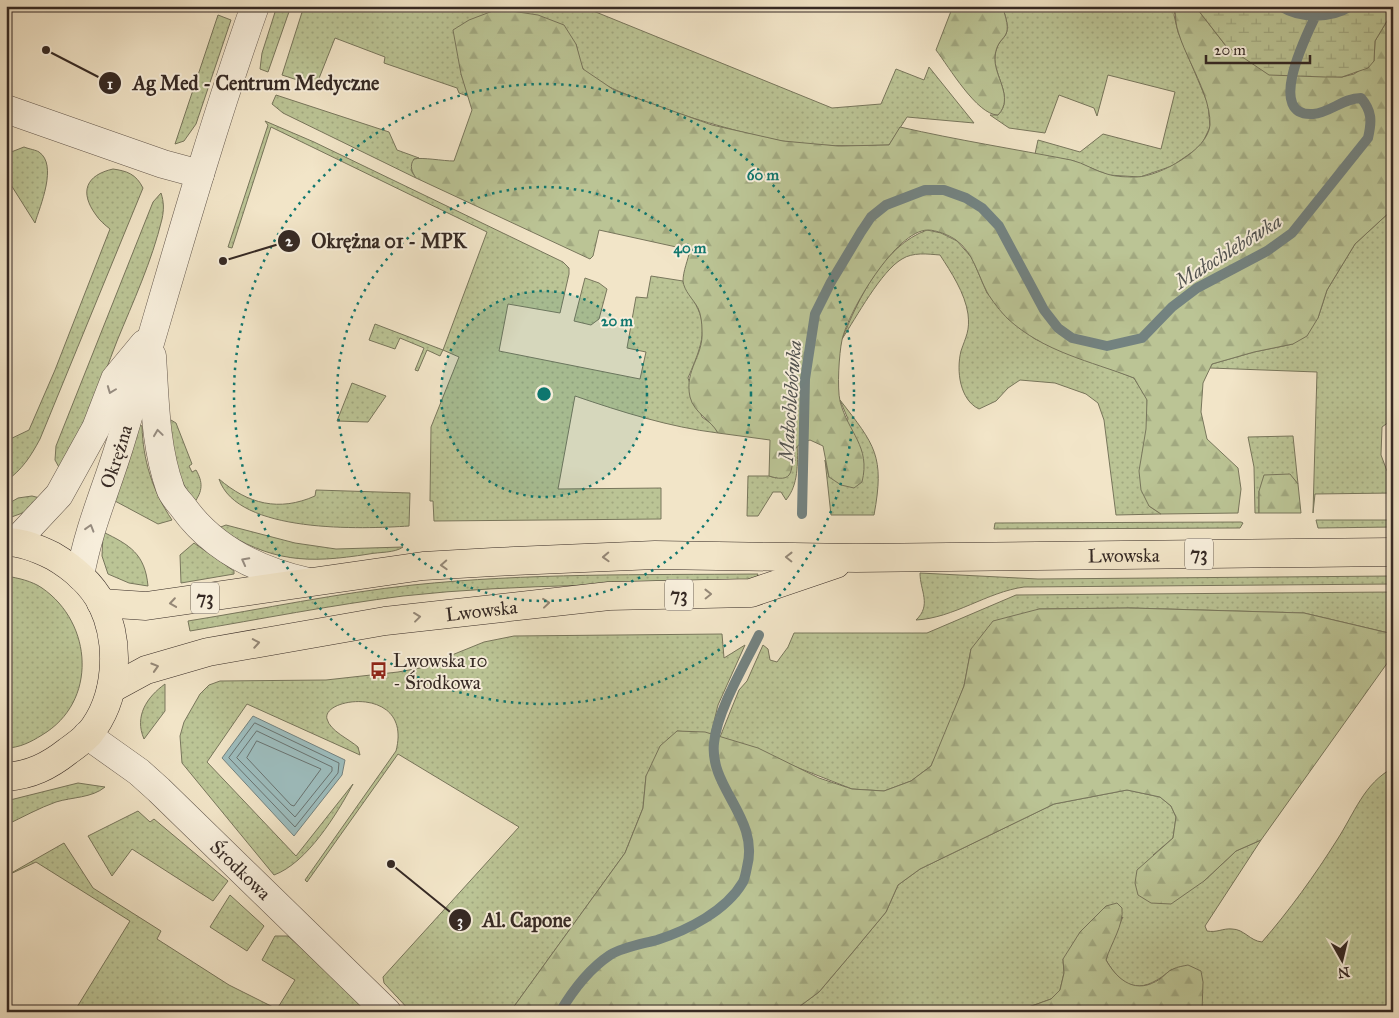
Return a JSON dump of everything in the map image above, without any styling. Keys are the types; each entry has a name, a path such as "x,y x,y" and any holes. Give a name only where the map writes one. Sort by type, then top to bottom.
{"main road":[{"path":"6,777 21,776 51,765 87,736 104,710 111,688 114,644 101,603 80,576 64,563 41,550 11,542"},
{"name":"Lwowska","path":"101,603 146,606 423,566 655,555 856,558 1393,552"},
{"name":"Lwowska","path":"111,688 146,670 208,652 385,621 609,596 751,593 856,558"}],"street":[{"name":"Okrężna","path":"80,576 86,542 124,433 150,337 200,174 255,6"},
{"path":"6,110 163,164 200,174"},
{"name":"Okrężna","path":"11,542 59,495 96,428 114,380 150,337"},
{"path":"150,337 158,436 170,490 195,524 238,557 261,569 308,582"},
{"name":"Środkowa","path":"87,736 139,772 159,790 387,1012"}],"green space":[{"path":"277,6 291,6 268,72 260,69 262,53"},
{"path":"304,6 581,6 832,108 881,104 896,69 924,80 929,67 974,123 907,117 889,145 822,145 782,141 709,123 619,91 597,80 584,70 576,44 461,74 470,97 459,93 457,88 384,63 385,57 335,38 316,86 282,75"},
{"path":"953,6 1002,6 1006,18 1007,32 999,43 995,56 995,64 1004,94 1003,108 998,115 990,113 973,99 936,50"},
{"path":"1002,6 1176,6 1174,15 1178,32 1208,104 1210,127 1201,146 1172,166 1140,177 1108,175 1074,161 1035,154 1038,140 1080,152 1103,134 1161,149 1175,92 1108,75 1097,116 1094,108 1059,95 1045,133 1009,128 990,115 998,115 1003,108 1004,101 1004,94 995,63 997,48 1007,32 1006,18"},
{"path":"1176,6 1195,6 1226,46 1303,75 1342,77 1354,74 1374,61 1375,41 1393,11 1393,209 1355,244 1327,290 1318,318 1307,336 1293,344 1254,352 1212,364 1203,383 1201,412 1207,439 1238,468 1241,489 1238,513 1161,514 1149,506 1141,490 1139,471 1146,429 1147,400 1134,378 1052,348 1022,330 1008,319 991,299 971,257 962,245 950,236 931,230 915,234 902,243 888,257 875,274 853,311 842,340 839,395 848,422 861,449 864,469 862,482 854,488 841,485 829,477 823,446 810,440 796,448 789,475 785,478 769,476 770,440 718,433 692,403 689,387 690,379 700,348 702,330 699,310 687,292 683,281 690,250 599,230 593,256 590,259 416,178 412,169 414,159 454,161 472,110 461,74 453,30 469,20 498,9 538,15 564,25 576,44 583,69 614,90 712,125 783,141 838,146 889,145 900,127 1071,160 1114,176 1147,176 1170,167 1192,152 1201,144 1210,125 1209,110 1204,94 1178,33 1175,19"},
{"path":"1195,6 1393,6 1393,11 1375,41 1374,61 1368,68 1342,77 1325,77 1269,75 1226,46"},
{"path":"218,15 231,20 196,124 184,141 175,144"},
{"path":"276,95 389,132 397,150 419,158 414,159 411,170 416,178 283,113 272,104"},
{"path":"265,121 314,142 563,262 569,268 569,274 560,313 508,304 499,351 640,379 646,352 627,348 636,297 647,298 651,276 683,281 698,309 702,327 700,344 688,378 702,417 713,425 718,433 664,423 575,396 558,489 661,488 661,519 434,521 433,501 430,501 431,427 459,357 443,350 487,232 271,127 232,248 228,247 268,125"},
{"path":"24,147 39,152 47,166 46,186 35,223 6,177 6,154"},
{"path":"113,169 131,174 143,188 40,439 26,462 6,481 6,441 29,430 55,370 110,229 99,219 91,207 87,192 88,186 97,175"},
{"path":"161,193 163,216 148,266 84,424 61,471 55,460 56,446 153,202"},
{"path":"1393,209 1393,419 1382,427 1381,455 1387,471 1393,471 1393,493 1315,494 1313,513 1317,372 1210,368 1212,364 1254,352 1293,344 1318,318 1327,290 1355,244"},
{"path":"927,230 941,233 957,241 972,258 987,293 1008,318 1035,339 1134,378 1147,399 1149,506 1161,514 1116,515 1104,420 1098,403 1086,394 1055,383 1020,380 1008,388 996,401 979,409 967,399 959,376 959,367 961,351 968,329 968,314 961,291 940,255 911,255 894,265 877,284 842,339 856,307 874,275 898,248 911,238"},
{"path":"585,278 599,283 607,289 599,319 591,325 574,321"},
{"path":"375,324 443,350 440,356 427,350 418,371 415,370 424,348 400,338 395,349 369,340"},
{"path":"352,383 386,396 368,422 337,421"},
{"path":"840,400 862,429 874,452 878,478 874,515 831,515 825,460 829,477 848,419"},
{"path":"171,420 176,423 192,464 189,466 192,472 196,470 200,479 201,487 194,503 175,463 172,452"},
{"path":"140,425 142,426 144,451 154,486 172,520 158,524 115,501"},
{"path":"1293,436 1298,484 1289,474 1259,491 1259,513 1255,513 1254,467 1248,437"},
{"path":"798,445 795,481 786,500 781,492 773,492 758,516 747,516 748,476 776,478 795,461 794,450"},
{"path":"1290,474 1298,484 1301,513 1259,513 1259,491 1264,475"},
{"path":"219,479 230,488 253,500 276,504 302,501 315,496 316,490 410,493 409,526 333,527 275,519 250,510 230,497"},
{"path":"32,496 44,499 28,511 6,519 6,505 18,498"},
{"path":"1316,520 1393,520 1393,527 1318,528"},
{"path":"995,523 1243,523 1240,528 994,529"},
{"path":"226,525 295,543 336,549 403,547 391,551 347,557 326,559 290,558 256,548 218,528"},
{"path":"103,532 121,541 140,558 144,566 148,586 129,583 108,574 102,556"},
{"path":"194,543 234,571 234,574 181,583 180,555"},
{"path":"920,573 1038,579 1393,576 1393,584 1024,587 997,594 944,615 916,620 921,614 924,603"},
{"path":"758,574 756,580 535,587 403,596 190,631 188,621 357,592 456,581 585,575"},
{"path":"6,576 25,580 42,588 59,603 71,621 79,641 82,662 80,683 73,703 60,721 29,742 20,746 6,748"},
{"path":"1393,592 1393,634 1304,613 1131,608 1039,609 971,649 964,686 931,766 911,781 884,791 852,789 720,737 739,690 747,681 763,645 768,649 770,660 777,662 788,647 794,633 927,633 1016,595"},
{"path":"1131,608 1304,613 1393,634 1393,655 1261,840 1236,851 1204,881 1171,904 1151,903 1138,895 1135,883 1137,870 1173,838 1176,817 1171,806 1160,797 1127,790 1054,804 920,869 898,885 886,912 819,992 792,1012 510,1012 625,853 643,808 646,776 660,746 677,731 705,732 758,748 819,778 852,789 884,791 911,781 931,766 964,686 971,649 993,621 1039,609"},
{"path":"722,634 724,658 745,645 718,705 711,734 677,731 646,776 643,808 625,853 510,1012 411,1012 384,983 383,977 519,827 398,754 307,882 305,880 396,751 398,730 392,715 380,706 366,702 351,702 338,705 329,711 327,719 329,723 336,731 358,747 360,755 247,704 207,762 296,856 353,784 330,823 309,849 286,869 274,875 182,763 180,736 184,722 200,694 209,685 220,681 326,680 398,672 420,668 484,642 514,636"},
{"path":"165,684 165,711 144,739 141,723 144,708 153,695"},
{"path":"1393,768 1393,1012 1202,1012 1172,969 1153,982 1136,986 1120,979 1113,971 1106,960 1111,941 1123,917 1063,959 1064,973 1060,990 1051,999 1015,1012 792,1012 819,992 886,912 898,885 920,869 1054,804 1127,790 1160,797 1171,806 1176,817 1173,838 1153,855 1204,881 1236,851 1261,840 1205,926 1207,931 1236,930 1254,940 1262,942 1311,879 1337,840 1360,800 1374,782"},
{"path":"78,783 105,787 88,795 50,804 6,825 6,801"},
{"path":"138,811 150,822 154,819 228,881 213,901 132,849 112,876 88,836"},
{"path":"64,843 93,888 161,931 157,939 229,985 277,1009 295,980 262,960 275,936 288,936 372,1012 74,1012 130,921 36,862 6,876"},
{"path":"230,895 264,926 247,951 210,927"},
{"path":"1117,903 1122,908 1122,914 1106,960 1111,968 1122,979 1136,986 1151,984 1171,970 1182,966 1188,965 1201,971 1203,982 1202,1012 1015,1012 1051,999 1060,990 1064,973 1063,959 1080,932 1106,906"}],"water":[{"path":"253,716 345,760 342,775 294,836 222,758"}],"waterway":[{"name":"Małochlebówka","path":"1280,6 1297,13 1315,16 1334,13 1351,6"},
{"name":"Małochlebówka","path":"802,514 805,379 815,314 831,282 871,217 886,205 925,190 944,190 966,198 982,208 999,226 1044,310 1058,328 1072,338 1107,346 1142,338 1172,307 1197,288 1267,251 1292,233 1368,138 1370,116 1361,98 1348,100 1325,111 1313,114 1299,112 1292,103 1290,90 1293,74 1304,41 1315,17"},
{"name":"Małochlebówka","path":"560,1012 582,981 610,955 669,936 693,925 727,902 743,882 749,849 747,833 719,774 715,759 714,743 716,730 726,702 759,635"}],"place":[{"name":"Ag Med - Centrum Medyczne","path":"46,50"},
{"name":"Okrężna 01 - MPK","path":"223,261"},
{"name":"Lwowska 10 - Środkowa","path":"379,671"},
{"name":"Al. Capone","path":"391,864"}]}
